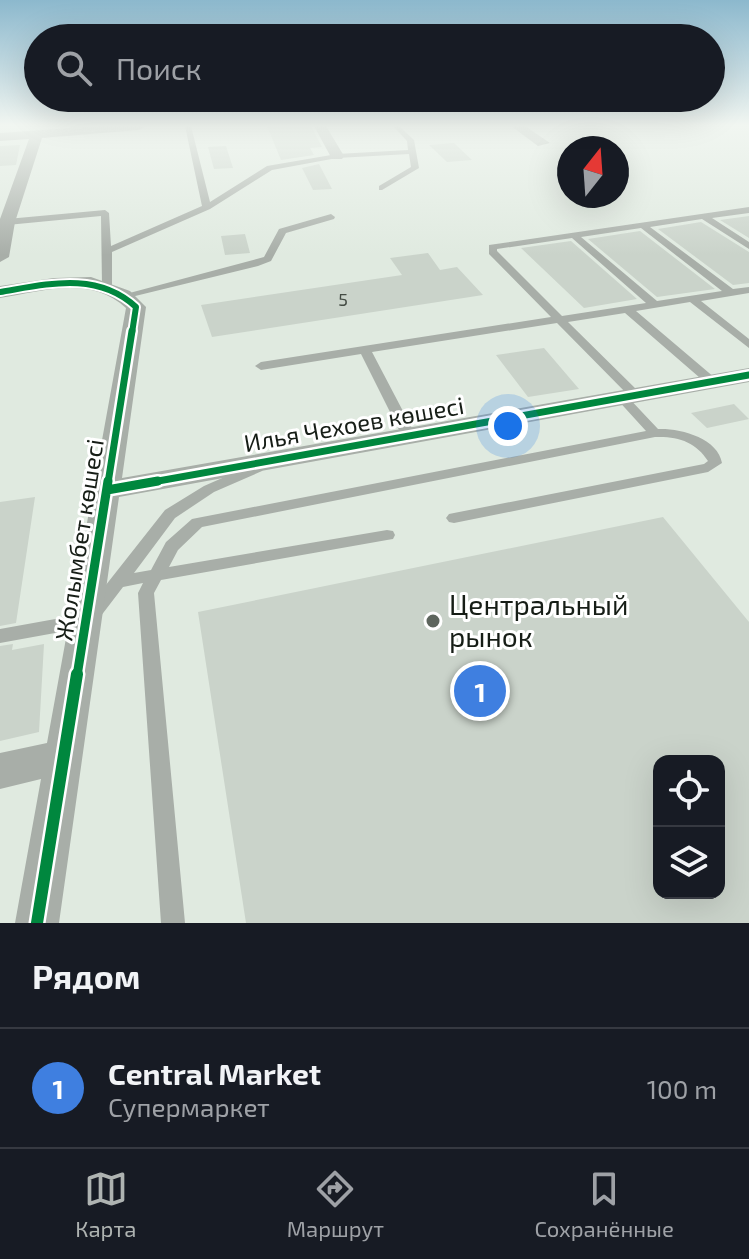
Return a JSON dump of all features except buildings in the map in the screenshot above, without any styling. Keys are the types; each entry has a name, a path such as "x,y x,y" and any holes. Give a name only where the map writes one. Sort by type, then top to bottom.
{"street":[{"path":"0,257 7,222 25,169"},
{"path":"0,292 64,284 117,290"},
{"name":"Жолымбет көшесі","path":"37,923 115,455 136,307 117,290"},
{"name":"Илья Чехоев көшесі","path":"107,490 749,375"},
{"path":"0,771 65,756"}],"lane":[{"path":"198,169 207,207"},
{"path":"107,251 207,207 268,169"},
{"path":"382,188 414,169"},
{"path":"655,433 628,396 560,320 492,252 492,247 749,210"},
{"path":"7,222 105,213 107,251 117,290 255,264 268,259 282,231 331,217"},
{"path":"703,216 749,246"},
{"path":"641,224 731,293"},
{"path":"572,234 655,305"},
{"path":"261,366 749,290"},
{"path":"692,299 749,345"},
{"path":"627,309 711,381"},
{"path":"364,349 409,436"},
{"path":"173,923 146,593 172,546 197,523 655,433 677,431 689,434 715,458 715,463 708,468 454,518"},
{"path":"0,636 88,620 170,514 209,489 275,460"},
{"path":"116,582 387,535"}],"cycle path":[{"path":"0,292 72,282 91,283 123,295 136,307 37,923"},
{"path":"107,490 749,375"}],"place":[{"name":"Центральный рынок","path":"433,621"},
{"name":"Central Market","path":"480,691"}]}
